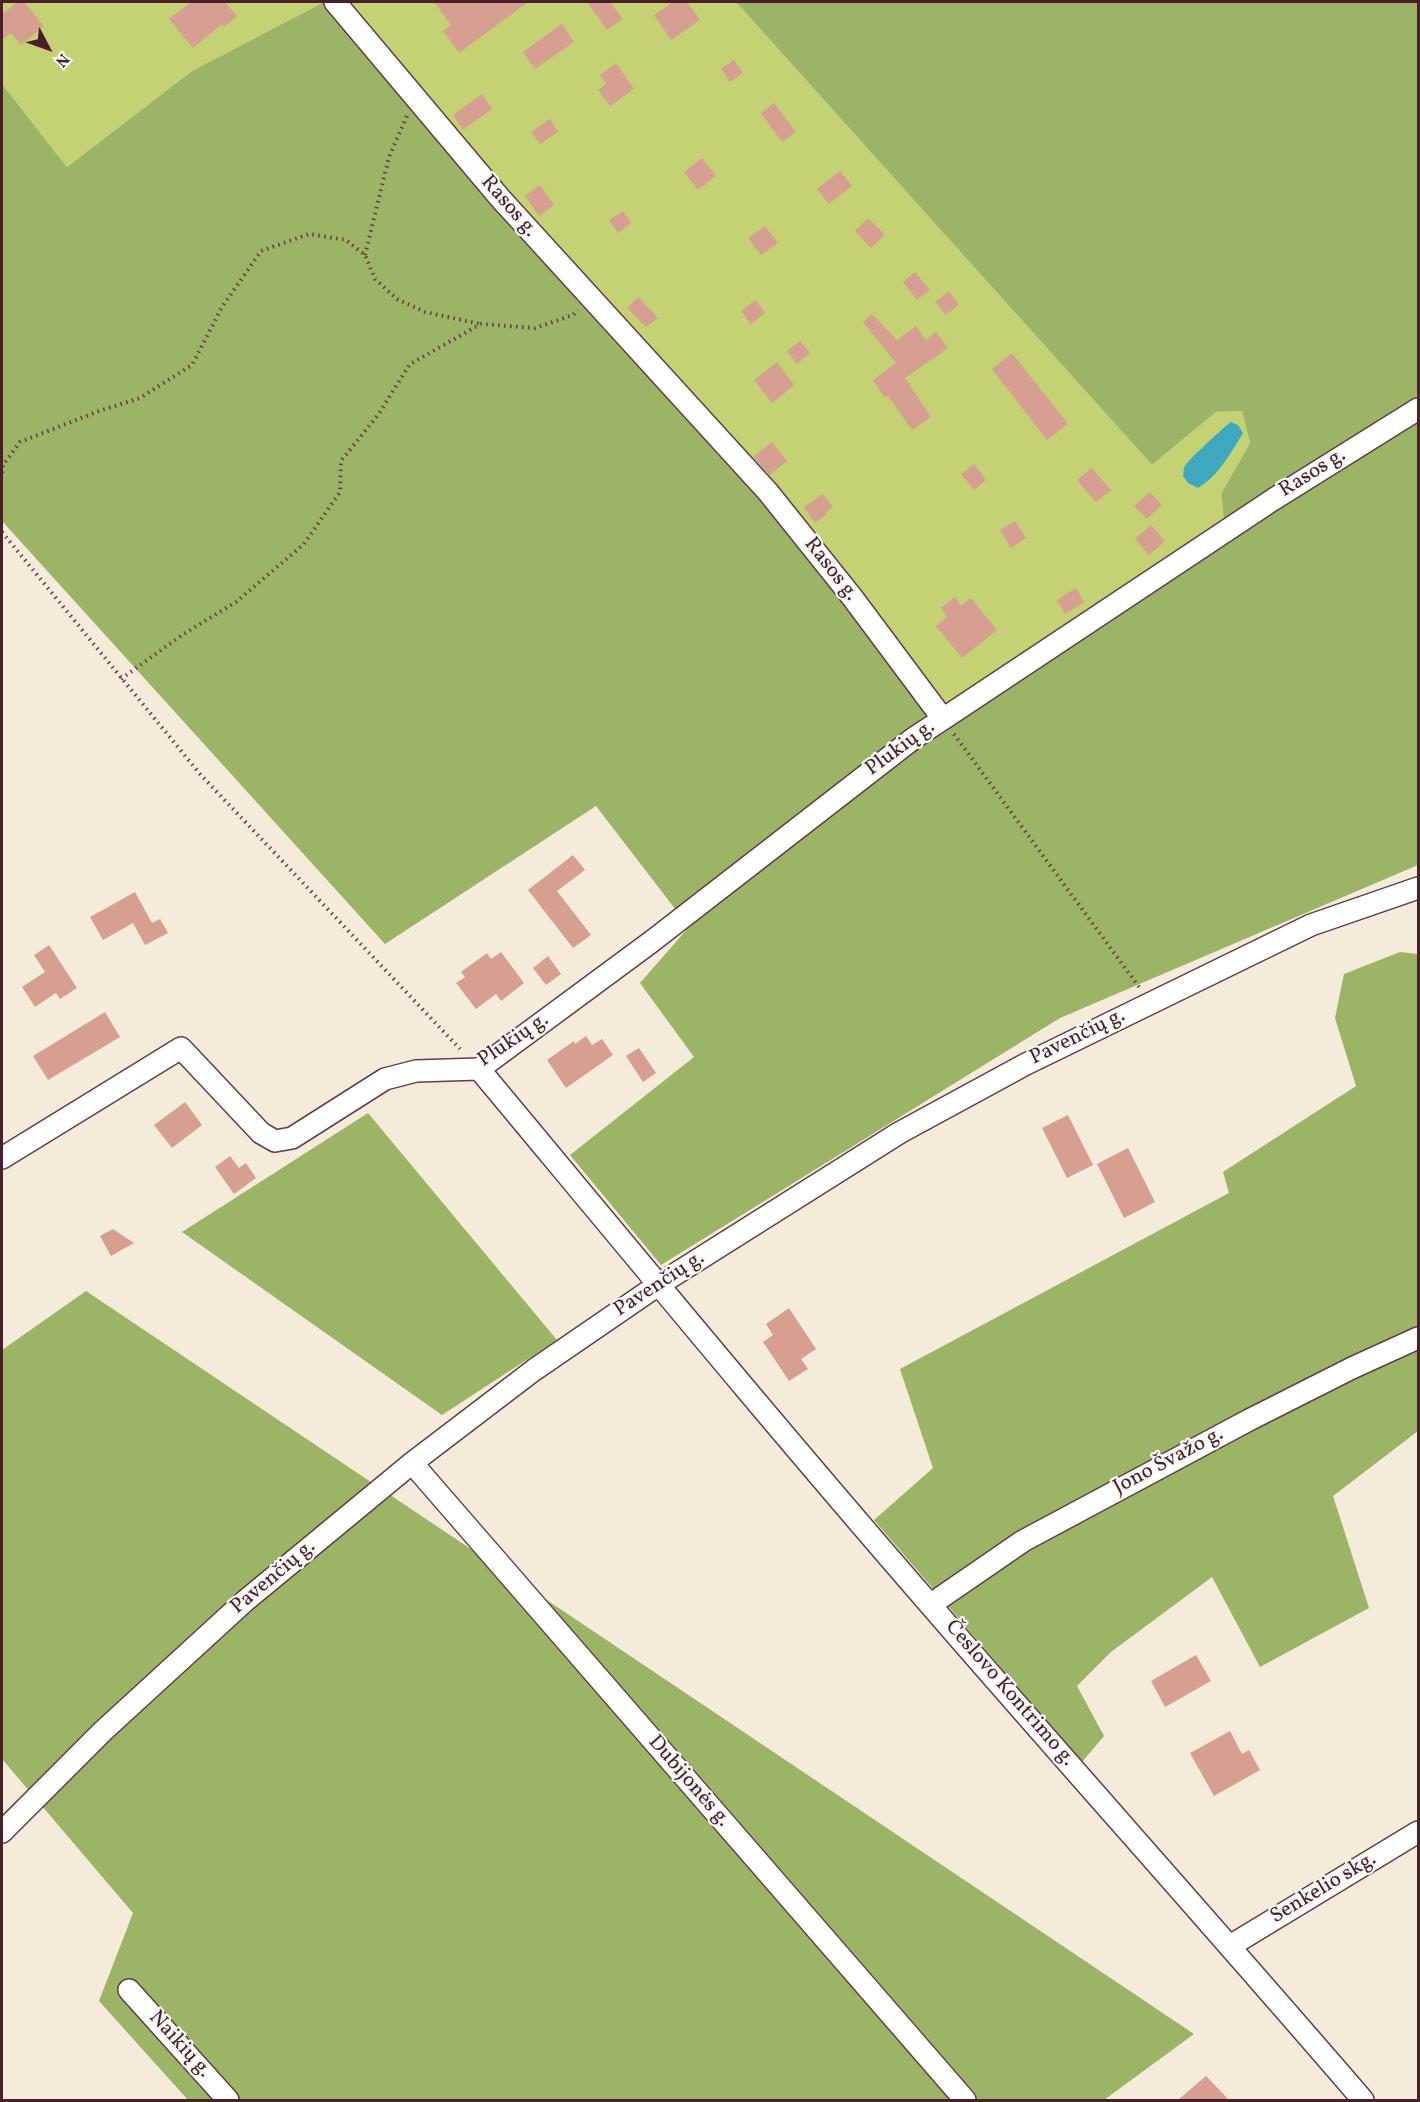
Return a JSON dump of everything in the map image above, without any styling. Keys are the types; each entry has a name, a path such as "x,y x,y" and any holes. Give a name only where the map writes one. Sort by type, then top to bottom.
{"street":[{"name":"Rasos g.","path":"335,2 500,198 768,492 852,597 943,719 1274,499 1419,409"},
{"name":"Plukių g.","path":"2,1158 181,1048 261,1133 275,1141 292,1138 385,1079 416,1071 479,1069 651,942 914,738 943,719"},
{"name":"Pavenčių g.","path":"2,1832 103,1731 245,1601 412,1463 534,1370 658,1285 898,1133 1026,1064 1311,925 1419,888"},
{"name":"Česlovo Kontrimo g.","path":"479,1069 658,1285 930,1605 1363,2100"},
{"name":"Jono Švažo g.","path":"930,1605 1023,1541 1052,1524 1249,1420 1352,1368 1419,1338"},
{"name":"Dubijonės g.","path":"412,1463 965,2100"},
{"name":"Senkelio skg.","path":"1230,1946 1419,1832"},
{"name":"Naikių g.","path":"129,1990 228,2100"}],"path":[{"path":"365,255 389,157 406,117 417,99"},
{"path":"2,473 3,465 20,442 99,411 140,398 192,365 222,307 261,251 309,234 346,240 365,255 375,279 398,299 425,312 480,324 535,328 573,315 590,297"},
{"path":"121,679 182,635 236,602 304,544 340,492 341,461 378,415 410,364 480,324"},
{"path":"2,532 200,774 479,1069"},
{"path":"943,719 1150,1003"}],"green space":[{"path":"2,2 324,2 192,71 67,167 2,84"},
{"path":"324,2 328,2 955,720 1227,541 1221,494 1250,443 1242,411 1216,412 1152,465 736,2 1418,2 1418,865 1060,1018 661,1265 570,1155 694,1057 640,983 689,927 596,806 385,944 2,521 2,84 67,167 192,71"},
{"path":"328,2 736,2 1152,465 1216,412 1242,411 1250,443 1221,494 1228,541 954,720"},
{"path":"1400,952 1418,954 1418,1431 1333,1496 1369,1608 1260,1667 1212,1577 1111,1652 1077,1686 1104,1736 1082,1762 874,1520 933,1468 900,1369 1229,1193 1223,1172 1356,1086 1335,1018 1344,974"},
{"path":"368,1113 557,1340 442,1415 182,1232"},
{"path":"86,1291 1194,2034 1104,2100 188,2100 99,2001 133,1913 2,1759 2,1350"}],"water":[{"path":"1231,422 1238,425 1243,433 1224,464 1198,488 1188,483 1183,476 1185,466"}],"building":[{"path":"18,2 24,2 44,26 21,45 11,33 2,40 2,14"},
{"path":"191,2 225,2 237,16 224,27 222,24 193,48 169,19"},
{"path":"434,2 528,2 459,53 443,31 451,25"},
{"path":"587,2 610,2 623,19 607,30"},
{"path":"673,2 687,2 700,20 671,40 654,15"},
{"path":"562,24 574,42 535,69 523,52"},
{"path":"734,60 743,73 730,82 721,69"},
{"path":"616,63 634,89 610,106 598,90 606,84 600,75"},
{"path":"482,94 492,109 463,130 453,115"},
{"path":"774,103 796,132 782,142 761,113"},
{"path":"550,119 558,132 540,144 531,132"},
{"path":"702,158 716,176 698,190 684,172"},
{"path":"840,171 852,186 829,204 817,189"},
{"path":"540,185 554,205 539,216 525,196"},
{"path":"623,211 631,223 618,233 609,220"},
{"path":"868,218 885,235 871,248 855,231"},
{"path":"765,226 778,243 761,255 748,238"},
{"path":"915,272 930,290 917,300 903,282"},
{"path":"949,291 959,305 946,315 935,302"},
{"path":"638,297 658,318 646,327 627,308"},
{"path":"756,300 765,313 751,324 741,311"},
{"path":"872,314 897,340 916,326 926,340 936,332 948,348 905,378 931,417 912,430 888,396 885,398 873,380 896,363 863,322"},
{"path":"800,341 810,353 797,364 787,351"},
{"path":"1012,353 1068,424 1047,440 992,369"},
{"path":"777,362 794,385 772,403 754,380"},
{"path":"772,442 787,461 770,475 753,457"},
{"path":"974,464 986,480 974,490 961,474"},
{"path":"1092,468 1111,490 1096,502 1077,480"},
{"path":"1150,492 1162,505 1147,519 1134,506"},
{"path":"823,494 833,507 815,523 804,507"},
{"path":"1015,521 1026,538 1011,548 1000,530"},
{"path":"1151,525 1165,541 1149,555 1135,539"},
{"path":"1076,588 1084,602 1065,614 1057,600"},
{"path":"955,597 961,606 971,598 997,630 962,658 936,626 947,617 941,608"},
{"path":"573,855 585,870 557,891 591,935 573,948 528,890"},
{"path":"135,892 152,923 160,919 168,933 145,945 133,923 103,940 90,917"},
{"path":"49,945 77,988 60,999 56,993 35,1007 22,987 45,972 34,955"},
{"path":"501,952 524,983 501,1001 496,994 476,1009 456,983 465,977 461,972 487,953 491,959"},
{"path":"548,956 561,974 546,985 533,968"},
{"path":"105,1012 120,1037 48,1080 33,1056"},
{"path":"586,1036 592,1045 602,1039 613,1055 566,1088 547,1060 574,1041 575,1044"},
{"path":"639,1048 656,1073 643,1082 626,1056"},
{"path":"185,1102 202,1125 172,1148 154,1125"},
{"path":"1068,1115 1093,1165 1067,1178 1042,1128"},
{"path":"1128,1148 1155,1202 1124,1218 1097,1164"},
{"path":"230,1156 239,1168 246,1163 256,1178 234,1194 215,1167"},
{"path":"113,1229 134,1243 111,1256 100,1236"},
{"path":"789,1308 816,1349 801,1359 808,1369 789,1381 763,1342 773,1335 766,1324"},
{"path":"1196,1655 1211,1681 1165,1707 1151,1681"},
{"path":"1230,1731 1242,1754 1249,1750 1260,1770 1214,1796 1190,1753"},
{"path":"1206,2076 1229,2100 1178,2100"}]}
